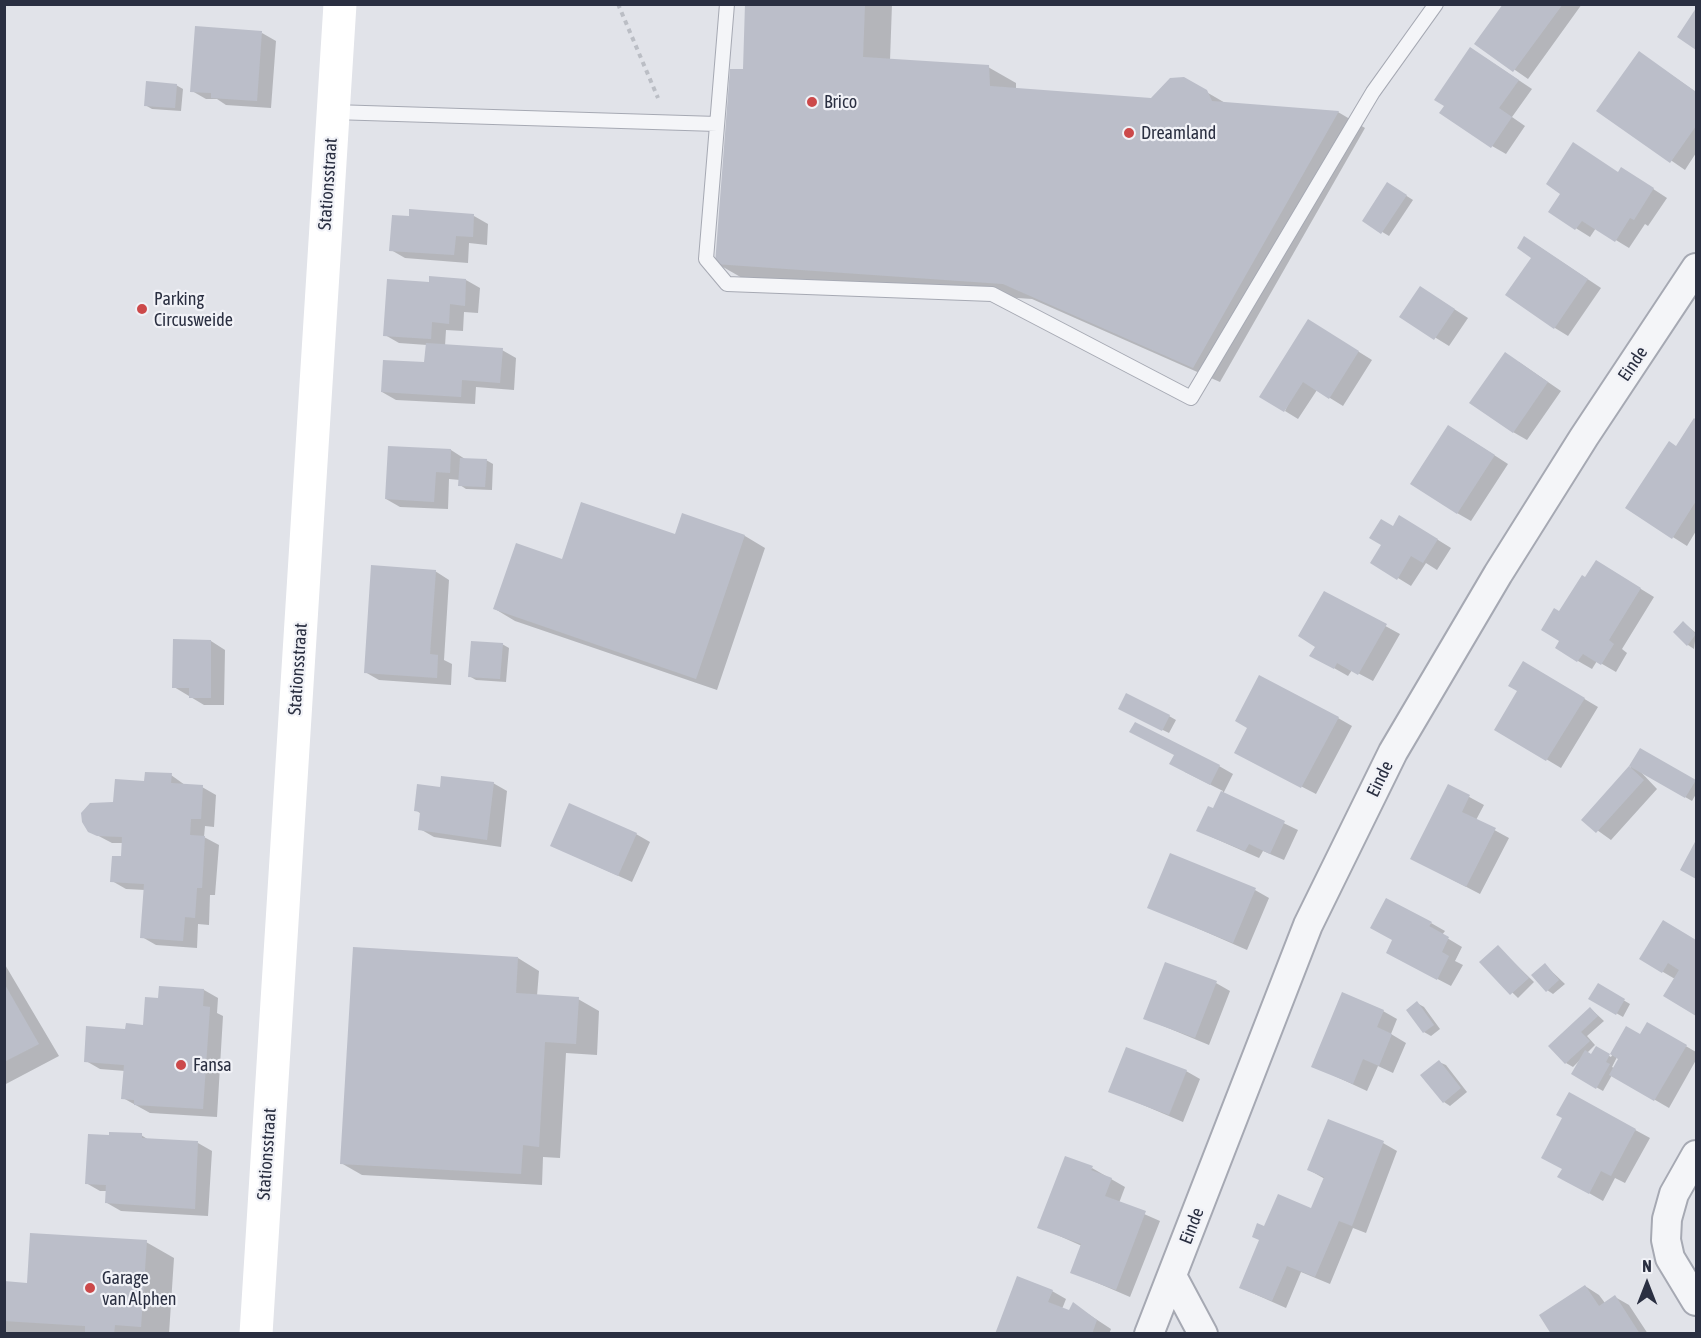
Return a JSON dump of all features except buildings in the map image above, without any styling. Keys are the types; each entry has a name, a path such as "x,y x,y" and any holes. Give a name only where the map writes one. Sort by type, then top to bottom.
{"main road":[{"name":"Stationsstraat","path":"256,1334 340,4"}],"street":[{"name":"Einde","path":"1149,1334 1308,925 1393,752 1523,535 1696,268"},
{"path":"1696,1155 1674,1194 1666,1219 1666,1240 1670,1258 1696,1301"},
{"path":"1172,1276 1203,1334"}],"lane":[{"path":"727,4 706,259 727,284 992,294 1191,398 1373,92 1436,4"},
{"path":"333,112 717,124"}],"path":[{"path":"618,4 669,123"}],"place":[{"name":"Brico","path":"812,102"},
{"name":"Dreamland","path":"1129,133"},
{"name":"Parking Circusweide","path":"142,309"},
{"name":"Fansa","path":"181,1065"},
{"name":"Garage van Alphen","path":"90,1288"}]}
